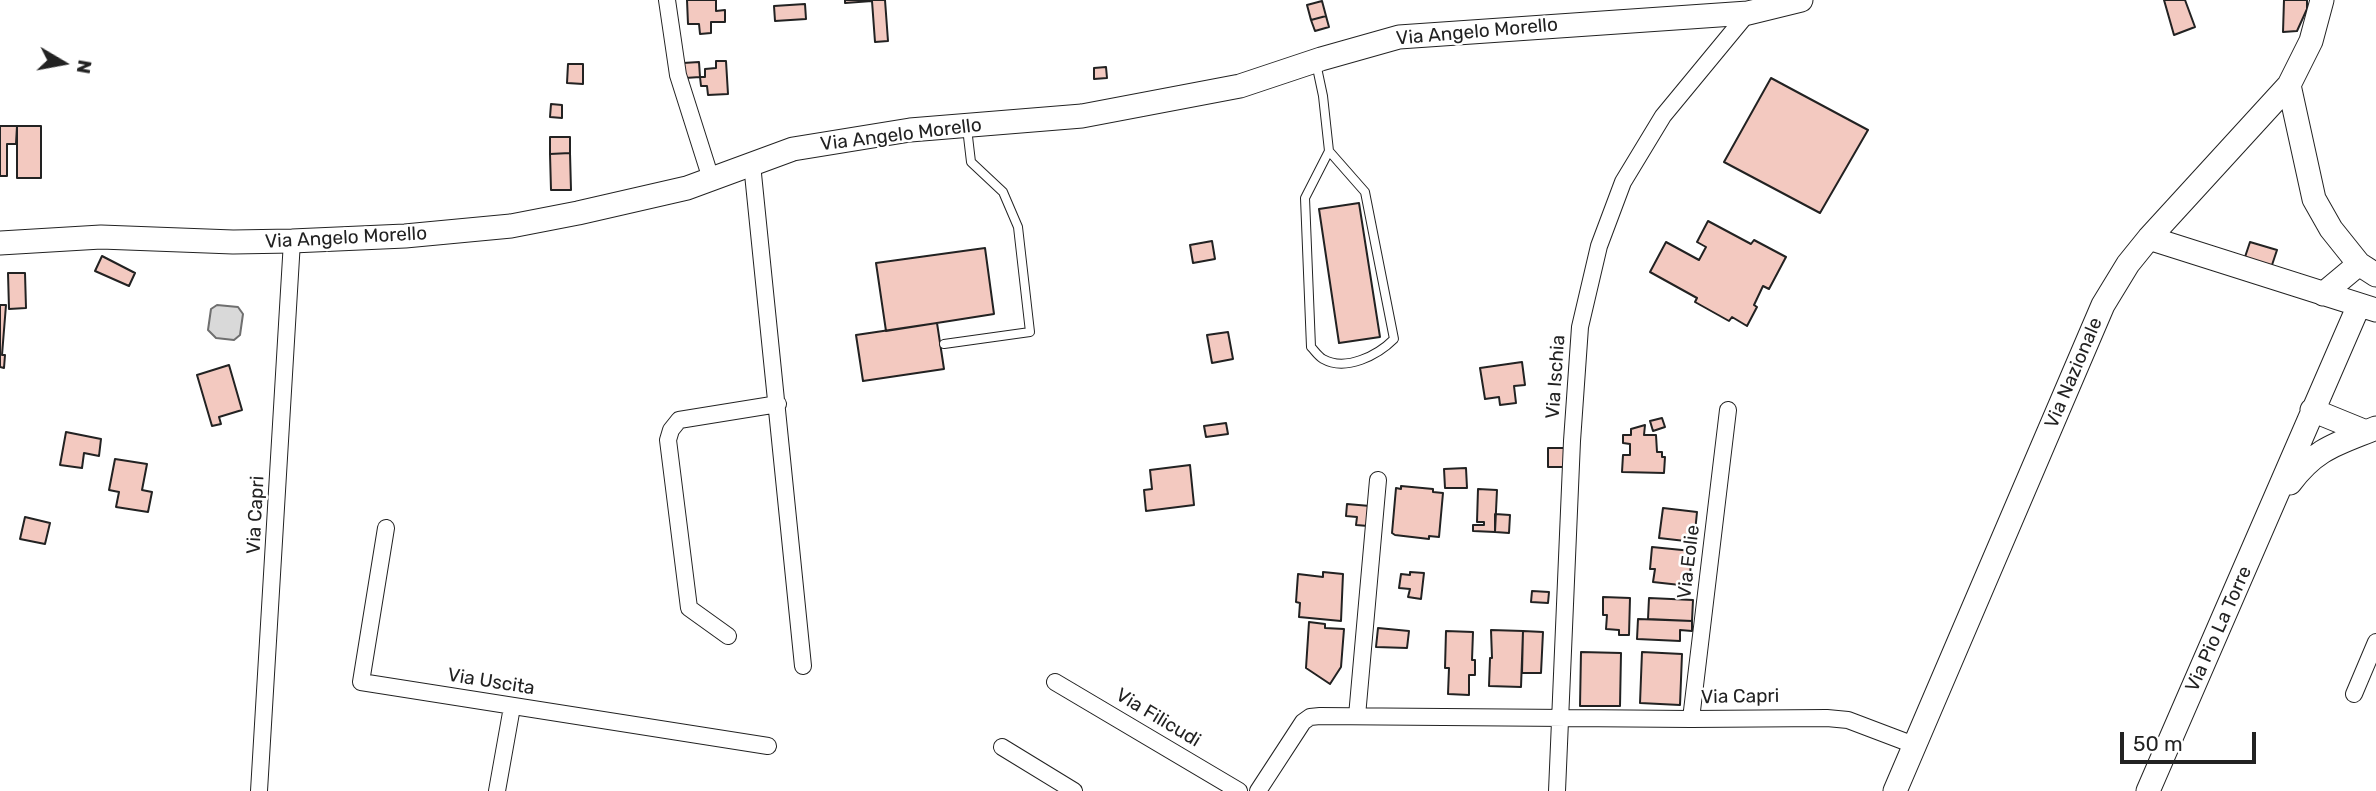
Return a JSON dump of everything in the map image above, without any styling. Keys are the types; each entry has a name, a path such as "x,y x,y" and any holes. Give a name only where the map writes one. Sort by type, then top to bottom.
{"main road":[{"name":"Via Angelo Morello","path":"0,243 101,237 221,242 292,241 404,236 511,226 687,188 793,149 910,130 1082,116 1240,86 1315,60 1399,37 1748,13 1801,0"},
{"name":"Via Nazionale","path":"1895,791 2103,305 2128,264 2149,238 2289,85 2311,41 2322,0"},
{"path":"2289,85 2314,199 2330,229 2368,270 2323,294"},
{"path":"2149,238 2368,308 2312,410 2273,506"},
{"path":"2312,410 2371,430"},
{"path":"2273,506 2309,460 2327,447 2371,430"},
{"name":"Via Pio La Torre","path":"2148,791 2273,506"}],"street":[{"path":"667,0 678,75 711,179"},
{"name":"Via Ischia","path":"1557,791 1572,440 1580,327 1599,246 1623,182 1663,116 1748,13"},
{"path":"751,164 778,404 803,666"},
{"name":"Via Capri","path":"259,791 292,241"},
{"path":"728,636 689,608 668,440 671,430 679,420 778,404"},
{"name":"Via Eolie","path":"1691,719 1728,410"},
{"path":"1357,716 1378,480"},
{"name":"Via Uscita","path":"386,528 361,682 768,746"},
{"path":"2354,694 2376,642"},
{"name":"Via Filicudi","path":"1055,682 1239,791"},
{"path":"497,791 512,707"},
{"name":"Via Capri","path":"1258,791 1303,722 1310,717 1320,716 1827,718 1849,720 1914,745"},
{"path":"1002,747 1074,791"}],"lane":[{"path":"1315,60 1323,96 1329,151 1305,198 1311,347 1322,359 1338,363 1363,359 1383,350 1394,338 1365,192 1329,151"},
{"path":"944,344 1030,332 1018,227 1003,192 971,162 966,125"}],"shaded area":[{"path":"217,305 238,307 243,314 240,335 234,340 216,338 208,330 211,309"}],"building":[{"path":"687,0 716,0 716,11 725,10 725,22 711,22 711,33 700,34 699,24 688,24"},
{"path":"845,0 885,0 888,41 875,42 872,1 845,3"},
{"path":"2164,0 2185,0 2195,27 2174,35"},
{"path":"2284,0 2307,0 2307,9 2297,31 2283,32"},
{"path":"1322,1 1326,16 1311,20 1307,5"},
{"path":"805,4 806,19 775,21 774,6"},
{"path":"1326,16 1329,27 1315,31 1311,20"},
{"path":"716,61 726,61 728,94 708,95 707,86 701,86 700,77 705,77 705,69 716,68"},
{"path":"699,62 700,77 685,78 683,63"},
{"path":"568,64 583,64 583,84 567,83"},
{"path":"1106,67 1107,78 1094,79 1094,68"},
{"path":"1771,78 1868,130 1820,213 1724,162"},
{"path":"551,104 562,105 562,118 550,117"},
{"path":"0,126 17,126 16,144 7,144 7,176 0,176"},
{"path":"17,126 41,126 41,178 17,178"},
{"path":"550,137 570,137 570,153 550,154"},
{"path":"570,153 571,190 551,190 550,154"},
{"path":"1359,203 1380,337 1339,343 1319,209"},
{"path":"1708,221 1751,244 1754,240 1786,257 1769,289 1763,286 1754,305 1757,307 1747,326 1732,317 1729,321 1695,302 1697,298 1650,272 1666,242 1699,260 1706,247 1697,242"},
{"path":"1212,241 1215,259 1193,263 1190,245"},
{"path":"2250,242 2277,250 2271,268 2244,260"},
{"path":"985,248 994,314 886,331 876,263"},
{"path":"102,256 135,273 129,286 95,271"},
{"path":"8,273 25,273 26,308 9,309"},
{"path":"0,305 6,305 2,355 5,355 4,368 0,367"},
{"path":"937,323 944,369 863,381 856,335"},
{"path":"1228,332 1233,359 1212,363 1207,335"},
{"path":"1522,362 1525,385 1514,386 1516,403 1500,405 1499,397 1485,399 1480,368"},
{"path":"229,365 242,410 219,417 221,424 212,426 197,375"},
{"path":"1662,418 1665,427 1653,431 1650,421"},
{"path":"1226,423 1228,434 1206,437 1204,426"},
{"path":"1645,425 1644,435 1656,435 1657,452 1662,452 1662,457 1665,457 1664,473 1622,472 1623,455 1630,455 1630,444 1623,443 1623,435 1631,435 1631,429"},
{"path":"66,432 101,439 99,456 84,453 82,468 60,465"},
{"path":"1548,448 1564,448 1564,467 1548,467"},
{"path":"115,459 147,464 142,490 152,492 148,512 116,507 119,492 109,490"},
{"path":"1190,465 1194,505 1146,511 1144,490 1152,489 1150,470"},
{"path":"1466,468 1467,488 1445,488 1444,469"},
{"path":"1401,486 1433,489 1433,492 1443,493 1439,537 1429,536 1429,539 1392,533 1396,488 1401,489"},
{"path":"1478,489 1497,490 1495,532 1473,531 1473,525 1484,525 1484,522 1477,522"},
{"path":"1347,504 1370,506 1368,526 1356,525 1357,517 1346,516"},
{"path":"1663,508 1697,512 1694,542 1659,538"},
{"path":"1495,514 1510,515 1509,533 1495,532"},
{"path":"25,517 50,523 45,544 20,539"},
{"path":"1652,547 1692,551 1689,586 1653,582 1655,569 1650,569"},
{"path":"1323,572 1343,574 1341,621 1299,617 1300,603 1296,602 1298,574 1323,577"},
{"path":"1410,572 1424,573 1421,599 1408,597 1410,589 1399,588 1401,574 1410,575"},
{"path":"1532,591 1549,592 1548,603 1531,602"},
{"path":"1603,597 1630,598 1629,635 1619,635 1619,630 1606,629 1607,615 1603,615"},
{"path":"1649,598 1693,600 1692,621 1648,619"},
{"path":"1638,619 1692,621 1692,631 1680,630 1680,641 1637,639"},
{"path":"1309,622 1325,624 1325,628 1344,629 1341,667 1330,684 1306,668"},
{"path":"1378,628 1409,631 1407,648 1376,647"},
{"path":"1491,630 1523,631 1521,687 1489,686"},
{"path":"1446,631 1473,632 1472,660 1475,660 1475,675 1469,675 1469,695 1448,694 1449,668 1445,668"},
{"path":"1523,631 1543,632 1541,673 1522,673"},
{"path":"1581,652 1621,653 1620,706 1580,706"},
{"path":"1642,652 1682,654 1680,705 1640,703"}]}
